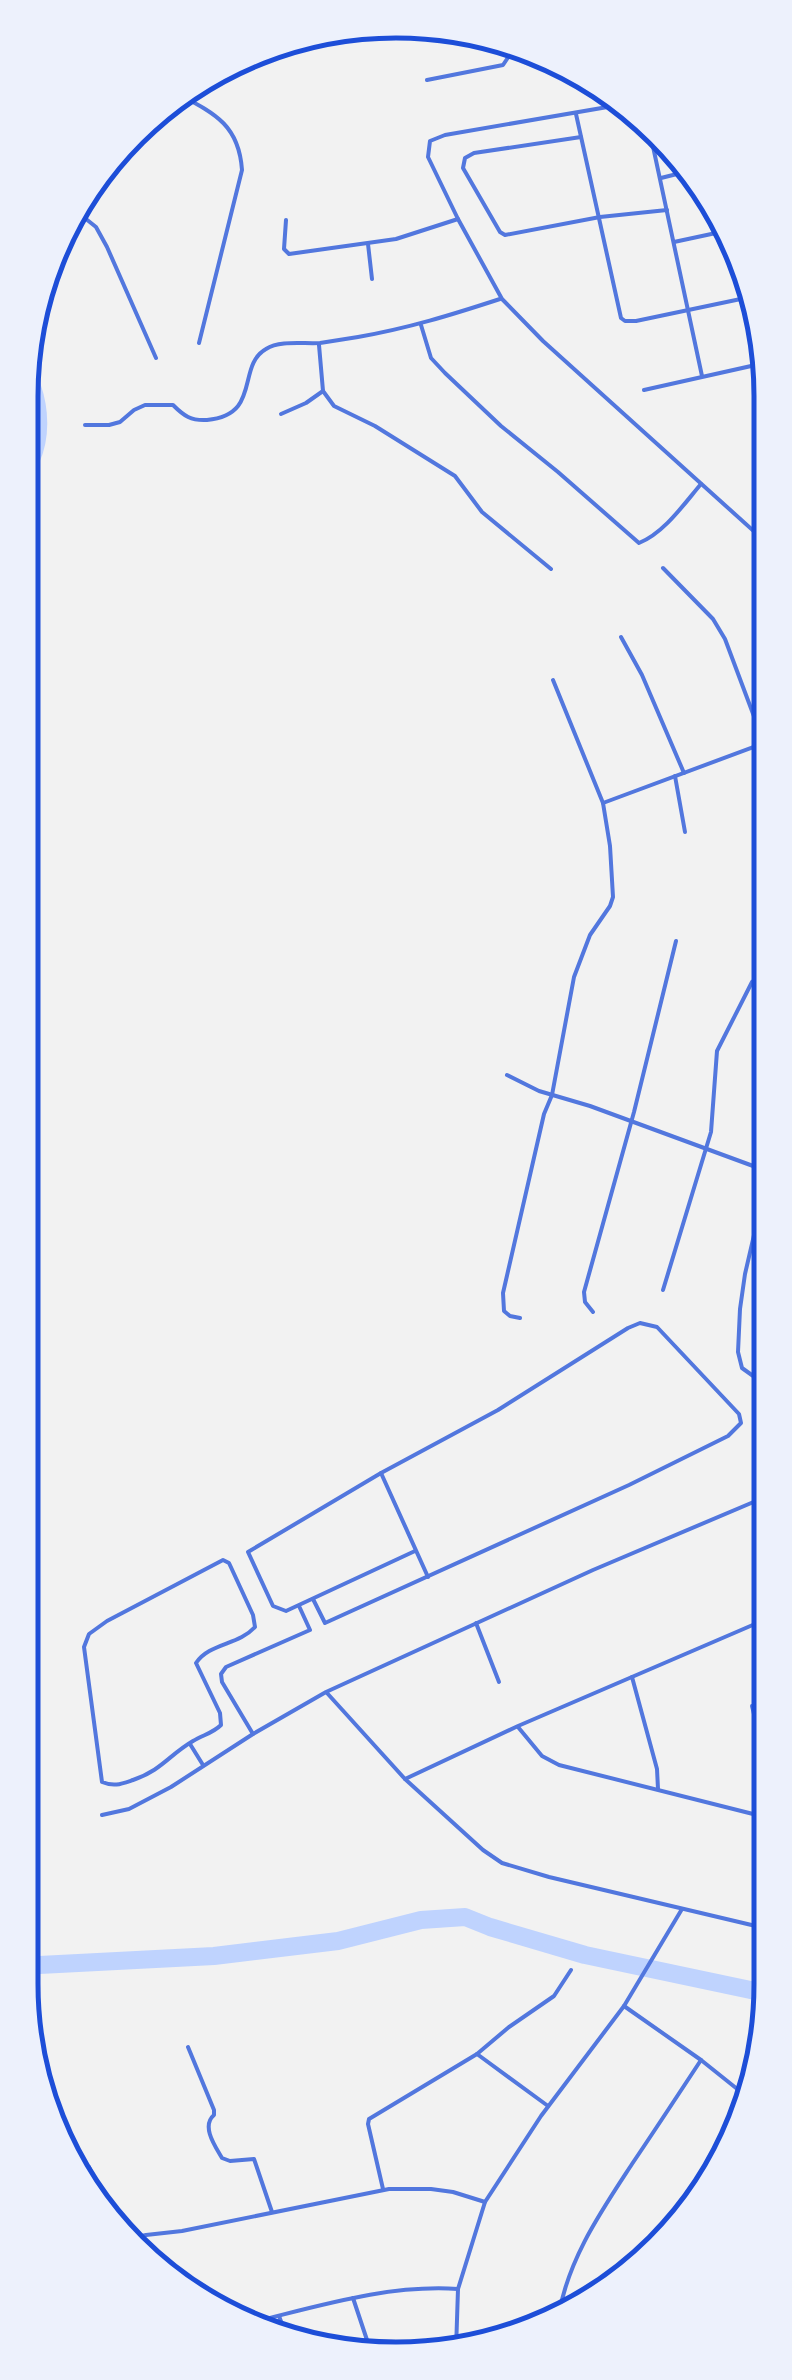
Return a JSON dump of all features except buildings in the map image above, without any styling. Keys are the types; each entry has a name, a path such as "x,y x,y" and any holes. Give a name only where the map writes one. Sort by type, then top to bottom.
{"street":[{"path":"427,80 504,65 509,56"},
{"path":"193,101 214,112 231,130 240,151 242,170 200,343"},
{"path":"608,107 452,133 430,140 428,157 502,298 543,341 754,531"},
{"path":"576,114 618,313 625,321 741,299"},
{"path":"582,137 487,151 465,158 463,168 500,232 506,235 600,217 666,210"},
{"path":"653,147 702,376"},
{"path":"660,178 677,174"},
{"path":"85,219 102,237 156,358"},
{"path":"286,220 284,249 289,254 396,239 458,219"},
{"path":"674,242 716,233"},
{"path":"368,244 372,280"},
{"path":"85,425 120,422 144,405 173,405 197,421 223,418 238,404 252,368 268,347 318,343 422,325 502,298"},
{"path":"422,325 432,358 445,373 630,538 639,543 648,539 703,486"},
{"path":"318,343 323,391 334,406 375,426 455,476 482,512 551,569"},
{"path":"644,390 753,365"},
{"path":"281,414 306,404 323,391"},
{"path":"663,568 714,619 754,714"},
{"path":"621,637 683,769"},
{"path":"520,1318 504,1311 503,1293 544,1114 556,1079 574,977 590,936 614,896 601,797 554,680"},
{"path":"601,797 675,776 683,769 754,747"},
{"path":"675,776 685,832"},
{"path":"594,1312 584,1302 584,1292 676,941"},
{"path":"663,1290 713,1118 717,1051 754,981"},
{"path":"506,1074 552,1095 754,1166"},
{"path":"754,1235 740,1309 738,1352 742,1368 754,1377"},
{"path":"313,1599 325,1623 728,1436 741,1423 739,1414 657,1327 640,1323 498,1410 381,1473 248,1552 273,1606 286,1611 416,1551"},
{"path":"381,1473 428,1577"},
{"path":"102,1815 129,1810 172,1787 326,1692 754,1501"},
{"path":"223,1560 229,1563 255,1626 249,1634 202,1654 196,1663 222,1719 216,1730 189,1742 150,1774 116,1785 102,1782 84,1647 89,1634 107,1621 223,1560"},
{"path":"253,1734 220,1674 226,1667 310,1630 299,1606"},
{"path":"476,1623 499,1682"},
{"path":"406,1779 754,1624"},
{"path":"632,1676 657,1769 658,1789"},
{"path":"326,1692 406,1779 502,1863 754,1925"},
{"path":"752,1706 754,1714"},
{"path":"518,1726 542,1756 559,1765 754,1814"},
{"path":"189,1742 203,1765"},
{"path":"456,2337 458,2289 485,2202 548,2106 624,2006 682,1909"},
{"path":"384,2190 369,2119 478,2054 508,2026 554,1996 571,1970"},
{"path":"624,2006 738,2090"},
{"path":"188,2047 214,2110 207,2125 218,2151 230,2161 254,2160 272,2212"},
{"path":"478,2054 548,2106"},
{"path":"561,2303 576,2256 600,2214 702,2060"},
{"path":"142,2236 182,2232 384,2190 454,2192 485,2202"},
{"path":"269,2319 424,2286 458,2289"},
{"path":"353,2298 367,2341"},
{"path":"279,2316 282,2323"}],"waterway":[{"path":"38,1965 214,1956 338,1941 421,1920 465,1917 585,1955 754,1991"}]}
